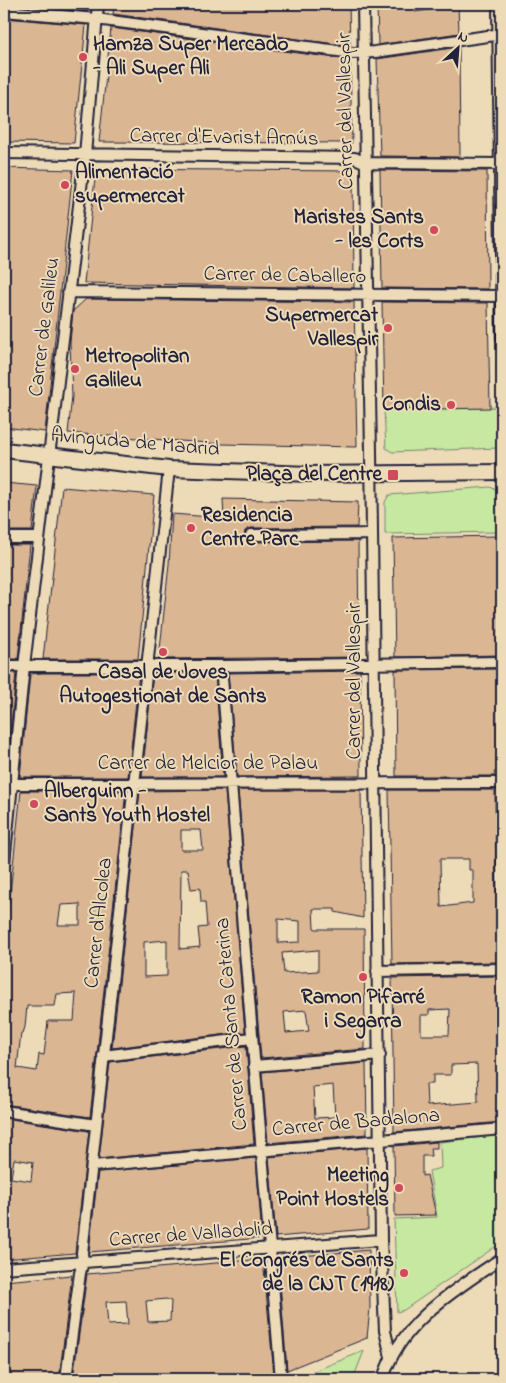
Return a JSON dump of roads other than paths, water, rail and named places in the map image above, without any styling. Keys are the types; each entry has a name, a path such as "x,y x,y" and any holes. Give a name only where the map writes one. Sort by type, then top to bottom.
{"main road":[{"name":"Avinguda de Madrid","path":"4,450 168,469 372,473 502,472"}],"street":[{"name":"Carrer de Galileu","path":"4,863 8,784 50,455 84,154 98,4"},
{"name":"Carrer del Vallespir","path":"363,4 372,473 374,782 380,1055 381,1240 385,1331 390,1357"},
{"path":"498,4 500,34 502,338"},
{"path":"4,11 96,19 364,53 500,34"},
{"name":"Carrer d'Evarist Arnús","path":"4,153 355,158 366,163 501,163"},
{"name":"Carrer de Caballero","path":"68,292 502,296"},
{"name":"Carrer d'Alcolea","path":"66,1379 83,1262 82,1253 93,1166 103,1056 168,469"},
{"path":"251,535 372,534"},
{"path":"4,538 39,538"},
{"path":"4,666 221,666 502,662"},
{"name":"Carrer de Santa Caterina","path":"221,666 281,1379"},
{"name":"Carrer de Melcior de Palau","path":"8,784 502,783"},
{"path":"378,971 502,968"},
{"path":"103,1056 252,1038"},
{"path":"254,1066 380,1055"},
{"path":"4,1111 96,1125"},
{"name":"Carrer de Badalona","path":"93,1166 502,1129"},
{"name":"Carrer de Valladolid","path":"4,1268 381,1240"},
{"path":"383,1379 390,1357 418,1323 450,1293 502,1258"}],"place":[{"name":"Hamza Super Mercado - Ali Super Ali","path":"83,57"},
{"name":"Alimentació supermercat","path":"65,185"},
{"name":"Maristes Sants - les Corts","path":"434,230"},
{"name":"Supermercat Vallespir","path":"388,328"},
{"name":"Metropolitan Galileu","path":"75,369"},
{"name":"Condis","path":"451,405"},
{"name":"Plaça del Centre","path":"393,475"},
{"name":"Residencia Centre Parc","path":"191,528"},
{"name":"Casal de Joves Autogestionat de Sants","path":"163,652"},
{"name":"Alberguinn - Sants Youth Hostel","path":"34,804"},
{"name":"Ramon Pifarré i Segarra","path":"363,977"},
{"name":"Meeting Point Hostels","path":"399,1188"},
{"name":"El Congrés de Sants de la CNT (1918)","path":"404,1273"}]}
